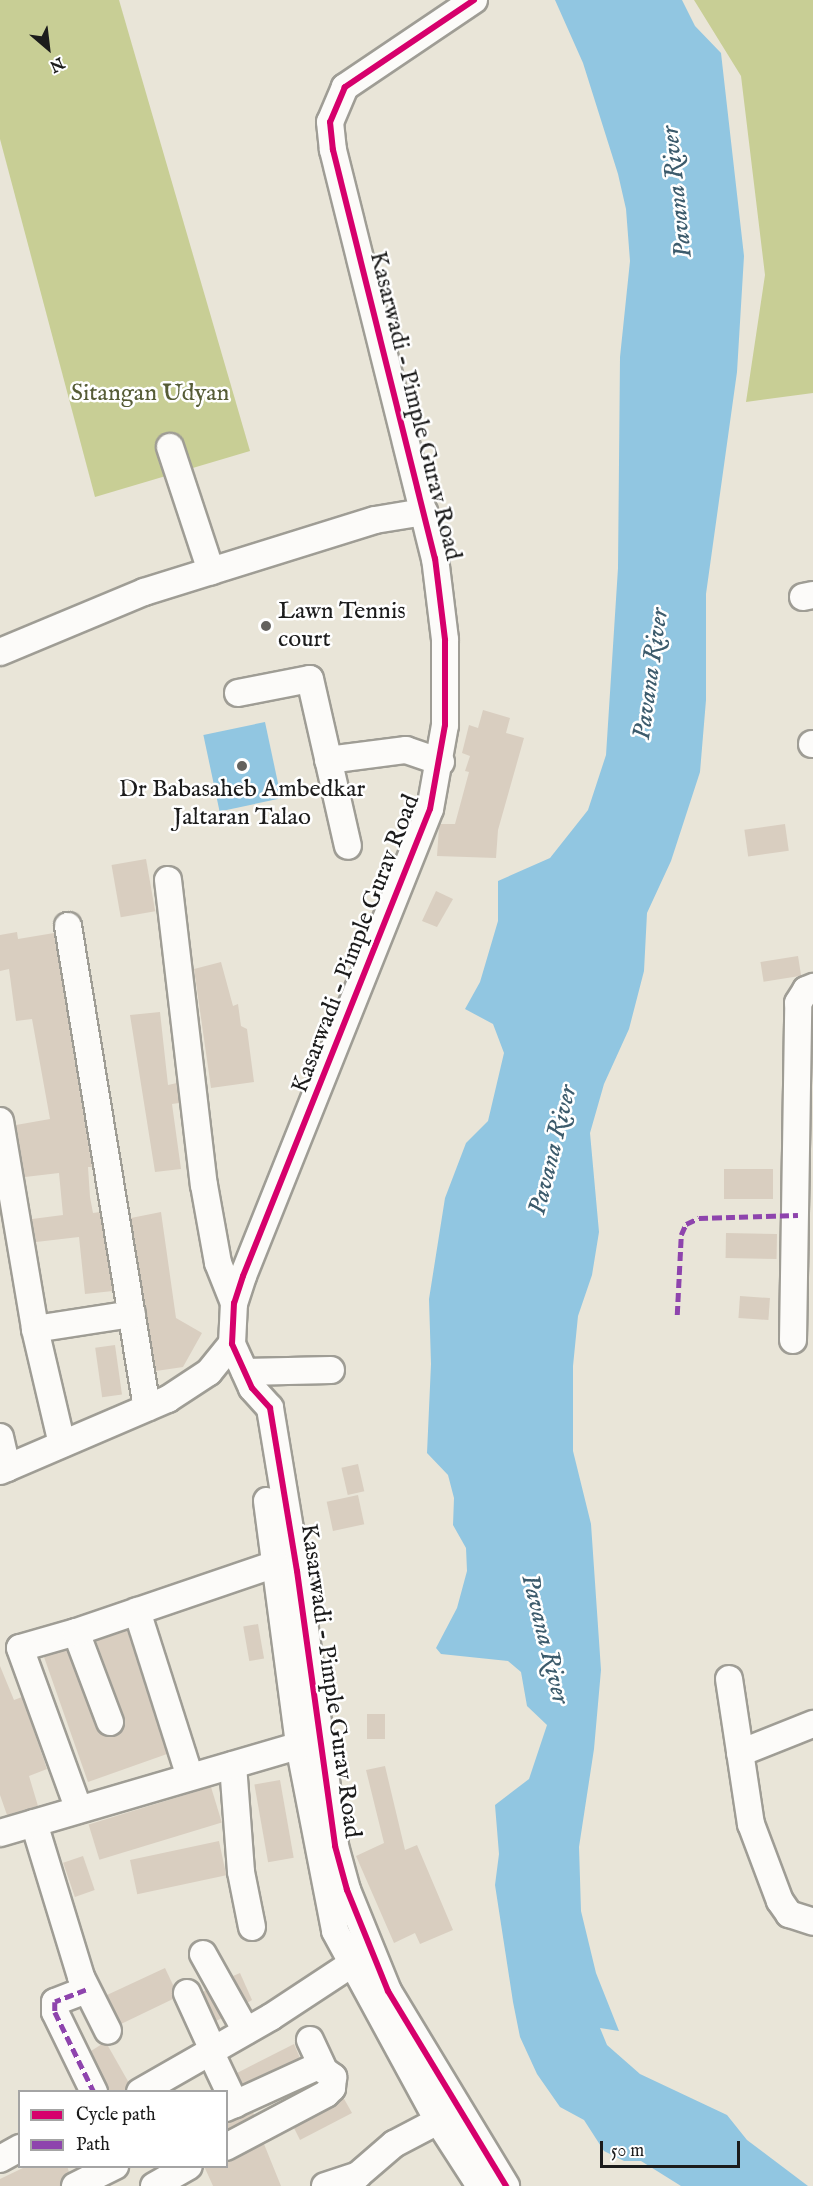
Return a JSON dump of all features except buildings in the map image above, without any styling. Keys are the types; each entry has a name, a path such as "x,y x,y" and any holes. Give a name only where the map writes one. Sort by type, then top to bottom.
{"street":[{"name":"Kasarwadi - Pimple Gurav Road","path":"310,1742 270,1408 249,1380 232,1344 234,1303 430,809 441,762 445,640 435,558 333,150 330,122 345,87 474,0"},
{"path":"170,447 211,571"},
{"path":"0,652 144,592 375,520 424,512"},
{"path":"238,693 310,679 348,846"},
{"path":"328,760 406,750 441,762"},
{"path":"168,880 204,1185 218,1263 234,1303"},
{"path":"68,926 147,1408"},
{"path":"793,1340 798,1003 806,990 813,987"},
{"path":"0,1120 35,1329 62,1444"},
{"path":"35,1329 132,1314"},
{"path":"0,1437 4,1469 184,1390 209,1372 232,1344"},
{"path":"249,1380 331,1370"},
{"name":"Kasarwadi - Pimple Gurav Road","path":"249,1380 276,1564 310,1742 361,1958"},
{"path":"79,1810 20,1648 76,1632 276,1564"},
{"path":"137,1611 190,1777"},
{"path":"76,1632 110,1722"},
{"path":"729,1679 751,1824 780,1901 789,1914 813,1922"},
{"path":"740,1753 813,1724"},
{"path":"0,1833 310,1742"},
{"path":"232,1765 241,1872 252,1928"},
{"path":"34,1823 86,1990 108,2031"},
{"path":"203,1954 246,2031"},
{"path":"142,2090 246,2031 361,1958"},
{"path":"361,1958 438,2121 480,2186"},
{"path":"361,1958 388,1991 506,2186"},
{"path":"86,1990 55,2002 56,2012 94,2090"},
{"path":"187,1993 225,2090"},
{"path":"228,2146 330,2091 333,2076 322,2066 310,2040"},
{"path":"231,2106 322,2066"},
{"path":"325,2186 358,2175 394,2144 438,2121"},
{"path":"0,2159 18,2149"},
{"path":"75,2186 111,2168"},
{"path":"154,2186 186,2168"}],"green space":[{"name":"Sitangan Udyan","path":"0,0 119,0 250,451 95,497 0,139"},
{"path":"694,0 813,0 813,393 746,402 765,275 741,76"}],"water":[{"name":"Pavana River","path":"555,0 682,0 695,26 721,53 744,256 737,372 706,594 706,700 700,772 671,861 647,913 644,971 629,1029 604,1084 590,1133 599,1232 592,1275 578,1316 573,1366 573,1451 591,1524 601,1670 594,1749 579,1847 581,1911 596,1973 619,2031 600,2028 607,2045 640,2074 727,2115 747,2140 808,2186 681,2186 641,2161 624,2161 604,2151 584,2120 560,2107 537,2074 520,2037 513,2002 495,1885 499,1854 495,1805 529,1779 547,1725 527,1706 521,1672 508,1661 441,1654 436,1648 457,1608 467,1571 466,1548 453,1525 454,1498 448,1475 427,1453 431,1364 429,1299 445,1198 466,1143 488,1121 504,1053 493,1024 465,1009 480,982 498,921 498,881 550,858 588,810 606,755 618,568 620,357 630,261 626,209 618,174 583,63"},
{"name":"Dr Babasaheb Ambedkar Jaltaran Talao","path":"265,722 281,798 220,811 203,735"}],"marked path":[{"path":"677,1315 681,1235 686,1224 699,1218 798,1215"},
{"path":"86,1990 55,2002 55,2012 93,2090"}],"cycle path":[{"path":"474,0 345,87 330,122 333,150 435,558 445,640 445,725 430,809 243,1276 234,1303 232,1344 252,1388 270,1408 297,1571 335,1846 347,1890 388,1991 506,2186"}],"place":[{"name":"Lawn Tennis court","path":"266,626"},
{"name":"Dr Babasaheb Ambedkar Jaltaran Talao","path":"242,766"}]}
